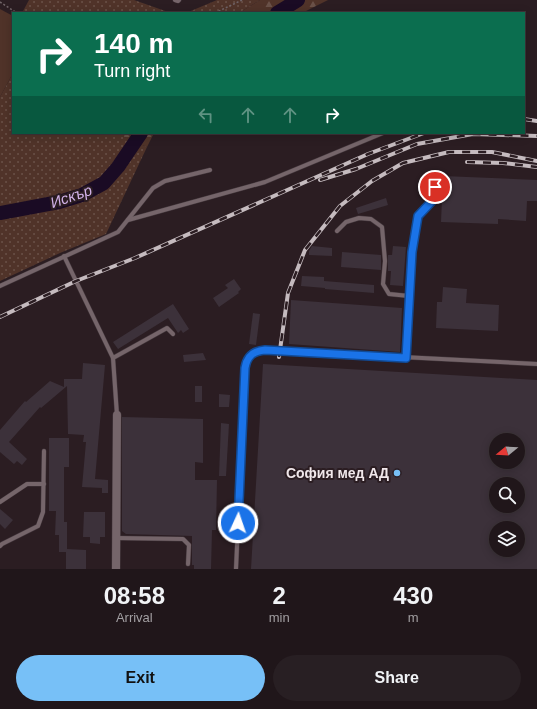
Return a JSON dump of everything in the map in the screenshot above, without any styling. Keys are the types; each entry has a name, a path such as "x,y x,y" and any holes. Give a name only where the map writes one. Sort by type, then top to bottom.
{"street":[{"path":"116,569 117,415"}],"lane":[{"path":"175,0 179,0"},
{"path":"128,220 264,182 381,134"},
{"path":"0,286 118,232 153,188 165,181 210,170"},
{"path":"406,358 412,252 418,216 434,199 436,176"},
{"path":"337,231 346,222 359,218 371,219 382,227 385,261 383,284 389,294 409,296"},
{"path":"64,256 113,358 117,415"},
{"path":"113,358 167,328 173,334"},
{"path":"236,569 245,368 246,362 253,353 265,350 537,364"},
{"path":"0,546 38,526 44,512 44,451"},
{"path":"0,502 28,484 44,484"},
{"path":"116,538 183,539 189,544 188,564"}],"path":[{"path":"217,12 242,0"},
{"path":"0,2 15,12"}],"green space":[{"path":"29,0 134,0 168,12 23,12"},
{"path":"217,0 260,0 241,12 188,12"},
{"path":"260,0 328,0 304,12 241,12"},
{"path":"0,9 12,15 12,75 0,97"},
{"path":"12,75 12,134 125,134 125,137 147,147 106,234 60,253 0,281 0,97"},
{"path":"125,134 154,134 147,147 124,137"}],"building":[{"path":"443,176 537,180 537,201 527,201 526,221 498,219 498,224 441,222"},
{"path":"386,198 388,205 358,214 356,208"},
{"path":"312,246 332,248 332,256 309,255 309,251"},
{"path":"393,246 406,247 403,286 390,285 391,271 388,271 388,255 392,255"},
{"path":"342,252 381,255 381,270 341,267"},
{"path":"302,276 324,277 324,281 374,285 374,293 301,286"},
{"path":"234,279 241,289 238,292 239,293 219,307 213,298 228,288 225,285"},
{"path":"443,287 467,289 466,303 499,305 498,331 436,328 437,302 442,302"},
{"path":"291,300 402,308 400,352 289,344"},
{"path":"173,304 189,329 183,333 181,330 178,333 168,318 118,349 113,342"},
{"path":"253,313 260,314 256,345 249,344"},
{"path":"203,353 206,360 184,362 183,355"},
{"path":"83,363 105,365 95,479 108,480 108,493 102,493 102,488 82,487 86,442 83,442 84,435 68,434 67,386 41,408 40,407 9,442 27,459 22,465 17,461 14,464 0,452 0,430 25,401 26,402 50,381 64,387 64,379 82,379"},
{"name":"София мед АД","path":"263,364 537,380 537,569 251,569"},
{"path":"195,386 202,386 202,402 195,402"},
{"path":"219,394 230,395 229,407 219,407"},
{"path":"122,417 203,419 203,463 195,462 195,480 217,480 216,530 212,530 211,569 194,569 194,565 192,565 192,536 126,534 122,531"},
{"path":"221,423 229,424 226,476 219,476"},
{"path":"49,438 69,438 69,467 64,467 64,522 67,522 67,549 86,550 86,569 66,569 66,552 59,552 59,535 55,535 56,511 49,511"},
{"path":"0,509 13,520 5,529 0,524"},
{"path":"84,512 105,512 105,537 100,537 100,544 90,543 90,537 83,537"}],"waterway":[{"name":"Искър","path":"279,12 298,0"},
{"name":"Искър","path":"0,213 59,202 82,195 104,183 118,167 140,134"}],"railway":[{"path":"525,119 537,121"},
{"path":"0,317 76,281 135,258 368,154 421,134"},
{"path":"320,180 356,169 417,144 473,134 537,136"},
{"path":"279,357 288,293 305,250 340,206 372,181 403,163 449,152 492,152 537,161"},
{"path":"467,162 503,163 537,167"}],"place":[{"name":"София мед АД","path":"397,473"}],"route":[{"path":"238,523 246,362 253,353 265,350 406,358 412,252 418,216 434,199 435,187"}]}
